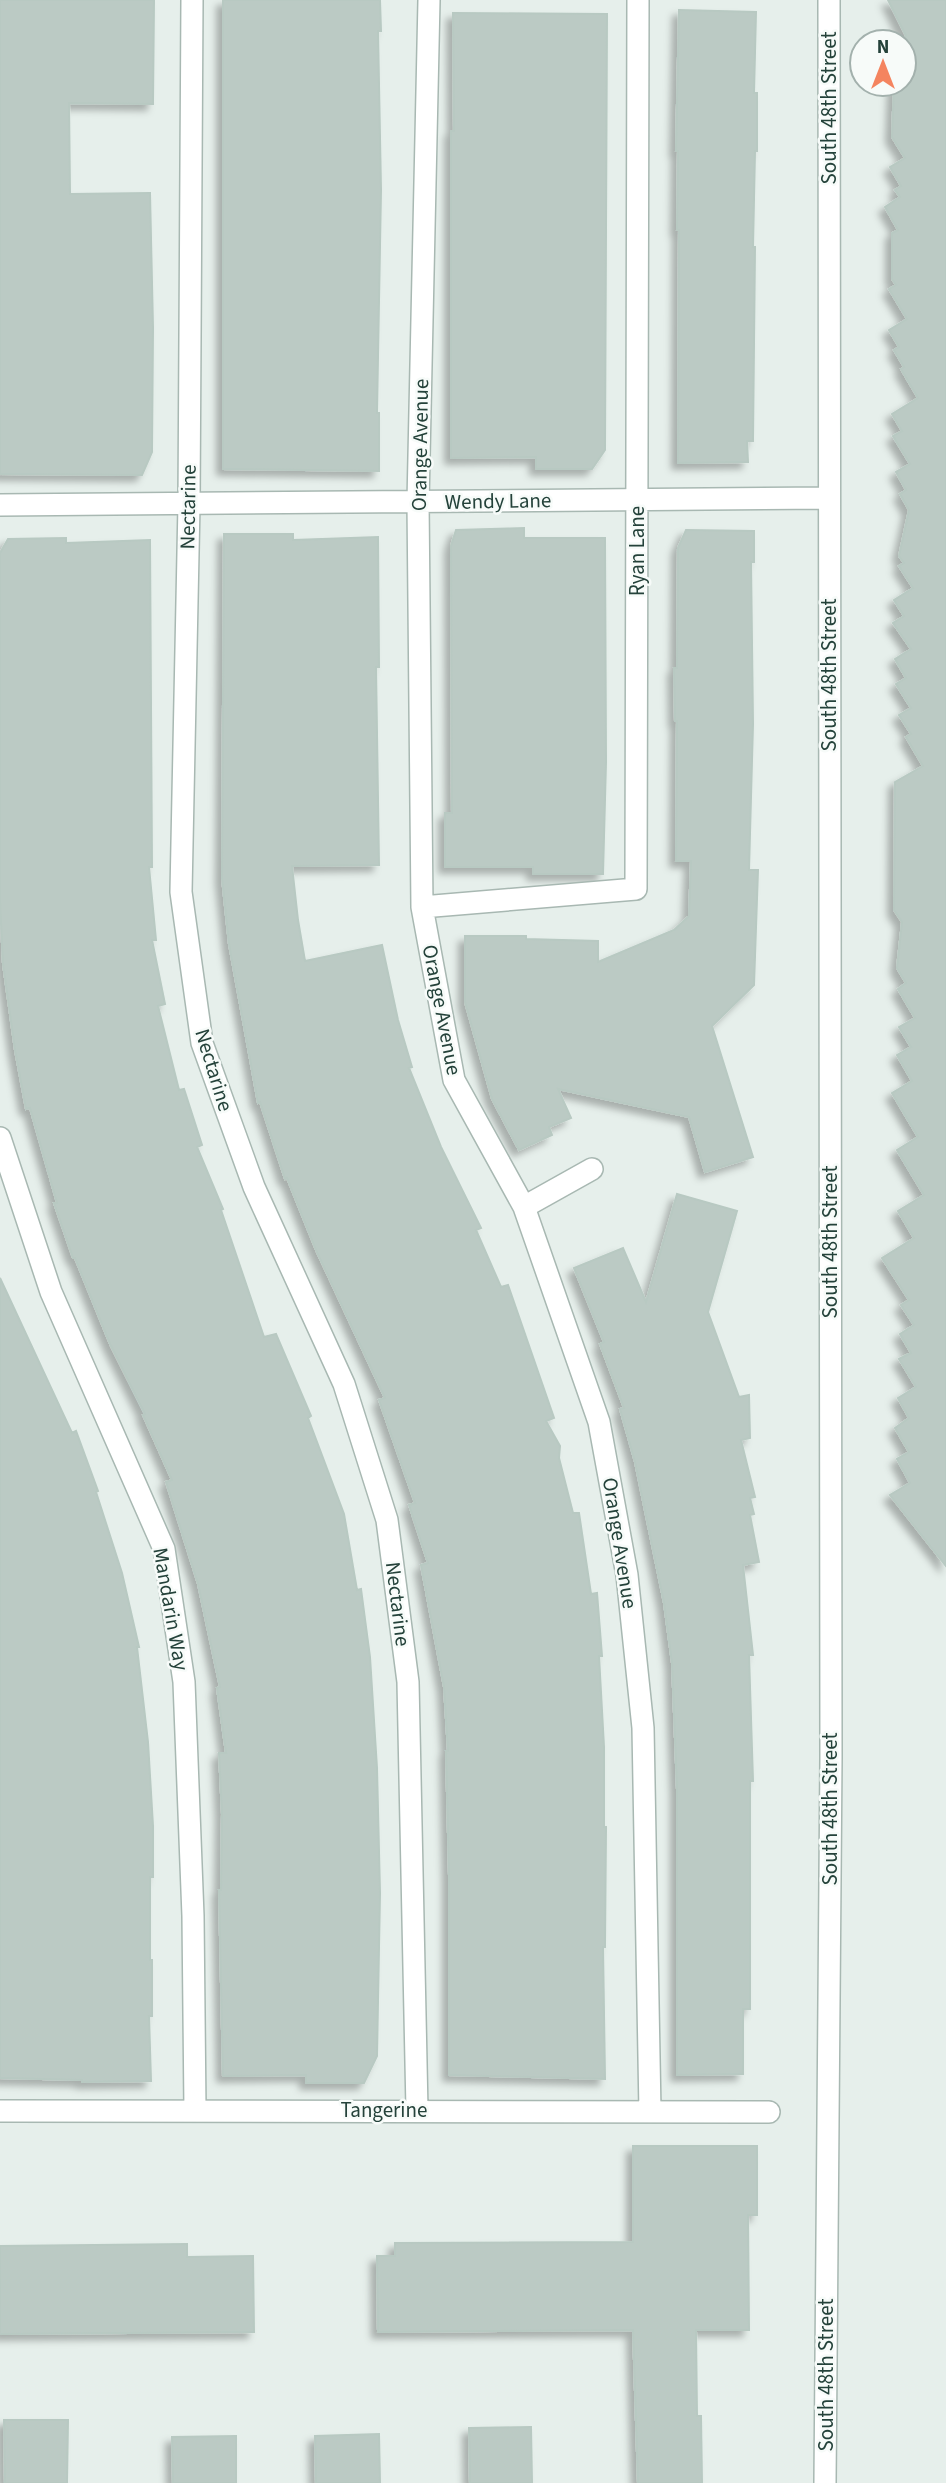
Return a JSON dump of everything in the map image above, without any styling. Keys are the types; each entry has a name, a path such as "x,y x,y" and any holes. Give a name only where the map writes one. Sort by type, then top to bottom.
{"street":[{"name":"Nectarine","path":"192,0 188,504 181,892 202,1043 254,1187 344,1384 387,1520 408,1682 417,2110"},
{"name":"Orange Avenue","path":"429,0 418,502 422,907 454,1080 524,1207 599,1422 627,1575 643,1728 650,2112"},
{"name":"Ryan Lane","path":"422,907 636,888 639,0"},
{"name":"South 48th Street","path":"825,2483 831,1758 829,0"},
{"name":"Wendy Lane","path":"0,505 829,498"},
{"name":"Mandarin Way","path":"0,1138 51,1292 164,1549 184,1682 193,1916 195,2110"},
{"path":"524,1207 592,1169"},
{"name":"Tangerine","path":"0,2111 769,2112"}],"building":[{"path":"0,0 154,0 153,104 69,103 70,194 150,193 152,452 142,475 0,474"},
{"path":"223,0 380,0 381,31 378,31 381,190 377,413 379,471 223,469"},
{"path":"888,0 946,0 946,1566 890,1495 910,1483 897,1459 909,1452 895,1428 909,1418 898,1398 916,1387 899,1359 911,1353 900,1334 914,1325 901,1305 909,1300 882,1258 914,1238 898,1211 924,1195 897,1150 918,1137 892,1093 912,1081 897,1055 911,1047 899,1027 915,1018 898,989 906,983 897,968 902,922 894,910 895,782 923,766 906,737 911,734 899,715 911,708 896,684 906,678 895,659 911,649 893,623 904,616 894,600 913,588 899,566 904,563 899,556 909,510 900,494 906,490 896,472 910,464 893,436 902,431 892,414 918,398 901,369 904,367 894,350 899,347 889,330 907,319 889,289 896,285 892,279 892,233 898,230 885,207 900,197 895,190 901,186 890,167 905,158 892,137 893,98 918,98 918,28 902,28"},
{"path":"679,10 756,12 753,441 747,441 748,462 678,463 679,230 676,151"},
{"path":"453,13 607,14 605,450 592,469 536,469 536,457 451,458"},
{"path":"524,528 524,538 605,538 606,762 603,874 533,874 533,867 445,867 445,813 452,813 451,546 456,530"},
{"path":"686,530 754,531 754,562 751,562 753,724 749,870 758,870 754,985 712,1026 753,1157 705,1172 689,1117 558,1089 571,1118 549,1127 552,1135 519,1150 492,1099 465,1002 465,936 526,936 526,939 598,941 598,962 674,930 689,916 691,861 676,861 677,721 674,668 677,668 678,548"},
{"path":"224,534 293,534 293,540 378,537 379,667 376,667 379,865 292,866 298,920 305,961 382,945 398,1020 412,1067 409,1068 441,1147 481,1228 476,1230 501,1287 508,1285 554,1418 546,1421 560,1446 559,1458 573,1513 579,1513 591,1594 597,1593 602,1656 599,1656 606,1827 603,1947 605,2079 449,2075 448,1751 444,1687 421,1565 428,1563 409,1505 415,1503 379,1400 385,1398 316,1250 287,1178 285,1179 260,1102 258,1103 229,944 222,878"},
{"path":"66,538 66,543 150,540 152,867 149,867 156,940 152,940 165,1004 158,1006 179,1090 184,1089 202,1145 197,1147 223,1209 221,1210 264,1337 276,1334 311,1416 308,1418 344,1514 357,1590 361,1589 370,1657 377,1768 380,1893 377,2056 364,2083 306,2083 306,2075 223,2076 219,1890 222,1814 219,1753 226,1753 217,1688 220,1687 198,1584 166,1482 172,1480 143,1415 145,1414 110,1344 73,1258 54,1203 57,1203 30,1108 26,1109 3,964 0,902 0,553 8,539"},
{"path":"677,1194 737,1211 708,1312 739,1397 749,1395 750,1438 741,1440 755,1497 750,1498 754,1514 750,1515 759,1562 743,1565 753,1655 749,1655 753,1781 750,1781 750,2009 743,2009 743,2074 677,2075 677,1789 672,1663 664,1603 635,1462 620,1409 624,1408 600,1344 604,1342 574,1268 623,1248 646,1302"},
{"path":"0,1278 72,1433 76,1431 98,1491 96,1492 122,1573 139,1647 153,1826 153,1877 150,1877 151,2081 82,2082 0,2078"},
{"path":"633,2146 757,2146 757,2215 748,2215 749,2330 696,2330 697,2416 701,2416 702,2483 638,2483 633,2330 378,2332 377,2256 395,2256 395,2243 633,2242"},
{"path":"187,2244 187,2257 253,2256 254,2332 0,2334 0,2246"},
{"path":"4,2420 68,2420 67,2483 5,2483"},
{"path":"531,2427 532,2483 470,2483 469,2428"},
{"path":"379,2434 380,2483 316,2483 315,2436"},
{"path":"236,2436 236,2483 173,2483 172,2437"}]}
